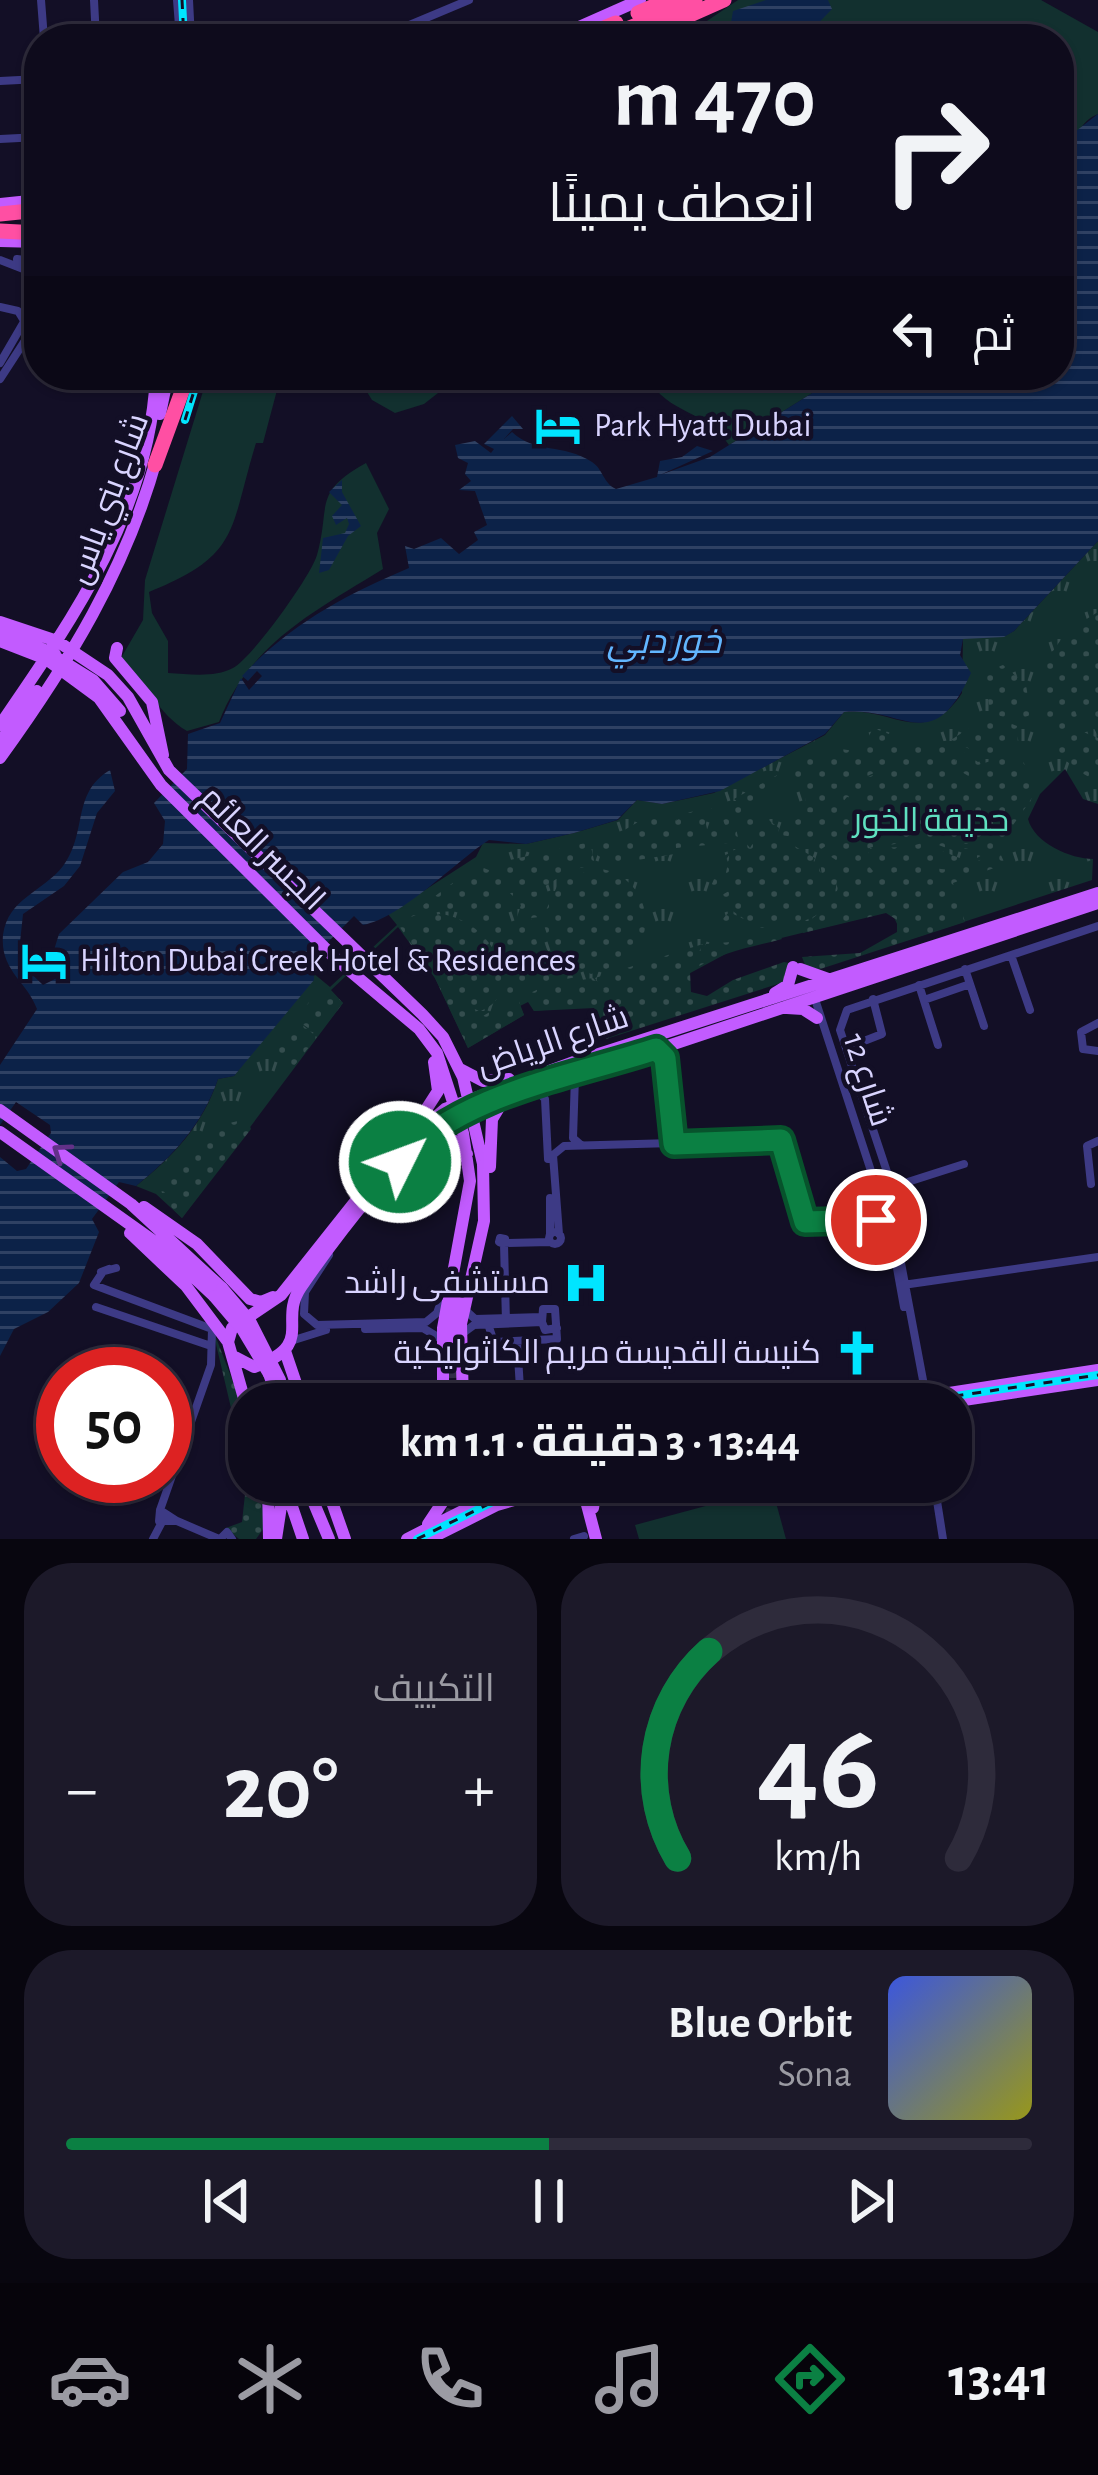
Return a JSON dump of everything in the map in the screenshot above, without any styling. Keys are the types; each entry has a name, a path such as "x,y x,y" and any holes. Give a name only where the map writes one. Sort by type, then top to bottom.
{"highway":[{"path":"613,24 668,0"},
{"path":"640,24 695,0"},
{"path":"670,24 724,0"},
{"path":"147,468 178,390"}],"main road":[{"path":"586,24 640,0"},
{"path":"147,468 155,390"},
{"path":"147,468 165,390"},
{"name":"شارع بني ياس","path":"0,758 60,656 147,468"},
{"name":"شارع بني ياس","path":"0,725 83,634 121,563 147,468"},
{"path":"0,742 94,598 99,571"},
{"path":"0,622 58,626 88,592"},
{"path":"19,626 102,689 141,743 165,765"},
{"path":"83,634 104,677"},
{"path":"0,640 60,656 104,677 128,697 165,765"},
{"path":"0,640 26,663 16,703"},
{"path":"117,648 116,661 156,712 165,765"},
{"name":"الجسر العائم","path":"60,656 109,710 151,774 337,960 404,1016"},
{"path":"27,719 60,686 86,686"},
{"path":"109,710 110,733"},
{"path":"151,774 165,765"},
{"name":"الجسر العائم","path":"165,765 429,1021 460,1068 464,1106"},
{"name":"شارع الرياض","path":"841,982 1098,892"},
{"name":"شارع الرياض","path":"290,1345 295,1300 306,1274 408,1144 464,1106 1098,903"},
{"path":"797,968 815,978 841,982 820,1019 799,1008 769,1005 797,968"},
{"path":"362,983 363,973 376,973"},
{"name":"شارع الرياض","path":"464,1106 663,1050 769,1005"},
{"path":"404,1016 437,1053 464,1106 486,1198"},
{"path":"404,1016 428,1050 439,1084 433,1106 408,1144"},
{"path":"460,1068 490,1082 534,1083"},
{"path":"451,1343 464,1308 486,1198 492,1119 505,1098"},
{"path":"459,1383 451,1343 451,1282 468,1216 464,1106"},
{"path":"0,1110 197,1244 253,1300 270,1300 306,1274"},
{"path":"0,1132 218,1292 280,1383"},
{"path":"408,1144 450,1137 469,1160"},
{"name":"شارع الرياض","path":"231,1349 237,1322 275,1300 328,1255 408,1144"},
{"path":"126,1200 218,1292 264,1346 280,1383"},
{"path":"115,1214 194,1295 250,1368 290,1345 291,1383"},
{"path":"446,1383 457,1302 475,1254"},
{"path":"231,1349 241,1383"},
{"path":"972,1392 1098,1370"},
{"path":"972,1399 1098,1380"},
{"path":"270,1503 273,1539"},
{"path":"273,1539 280,1503"},
{"path":"289,1503 303,1539"},
{"path":"314,1503 334,1537"},
{"path":"327,1503 334,1537"},
{"path":"425,1535 441,1503"},
{"path":"425,1535 480,1503"},
{"path":"407,1539 499,1503"},
{"path":"589,1503 590,1536"}],"street":[{"path":"413,24 469,0"},
{"path":"0,307 18,311 24,322"},
{"path":"3,359 24,329"},
{"path":"0,379 24,342"},
{"path":"964,1164 882,1191 842,1018 850,1006 1098,926"},
{"path":"1011,954 1017,986 1030,1010"},
{"path":"965,969 984,1026"},
{"path":"923,1000 970,984"},
{"path":"919,985 938,1045"},
{"name":"شارع 12","path":"809,992 882,1191 923,1383"},
{"path":"847,1048 882,1034 873,999"},
{"name":"شارع 12","path":"820,1019 882,1191 879,1210 903,1284"},
{"path":"1098,1023 1081,1032 1083,1048 1098,1052"},
{"path":"663,1050 674,1144"},
{"path":"576,1075 570,1086 573,1138 582,1146"},
{"path":"534,1083 545,1096 552,1236"},
{"path":"849,1101 862,1097"},
{"path":"545,1130 554,1122 572,1125"},
{"path":"552,1236 553,1155 573,1138"},
{"path":"564,1146 781,1140 805,1222 871,1219 884,1223"},
{"path":"1091,1184 1087,1146 1098,1141"},
{"path":"871,1219 879,1210"},
{"path":"506,1321 502,1244 552,1236"},
{"path":"328,1255 303,1298 304,1314 312,1322 423,1325 451,1343 479,1323 542,1319"},
{"path":"903,1284 1098,1257"},
{"path":"109,1270 94,1285 208,1324 212,1365 157,1516 162,1522"},
{"path":"290,1345 316,1330 423,1325 435,1317 451,1282"},
{"path":"96,1307 211,1346"},
{"path":"464,1308 491,1341 555,1340 556,1328 555,1309 544,1308 544,1330 556,1328"},
{"path":"517,1341 520,1383"},
{"path":"937,1503 943,1539"},
{"path":"160,1510 227,1537"},
{"path":"162,1522 177,1520"},
{"path":"153,1539 162,1522"}],"green space":[{"path":"738,0 1041,0 1098,32 1098,114 1081,127 1074,140 1074,24 702,24"},
{"path":"203,390 277,390 263,443 256,443 227,537 201,565 149,592 152,613 168,641 168,673 226,671 253,649 304,580 317,555 330,492 349,474 366,463 389,509 377,533 383,569 309,615 266,650 232,695 219,722 187,731 168,716 121,658 143,620 145,580"},
{"path":"366,390 442,390 424,404 395,413 372,400"},
{"path":"656,390 817,390 729,445 709,424"},
{"name":"حديقة الخور","path":"1098,541 1098,804 1083,799 1065,769 1040,794 1028,819 1055,848 1093,859 1092,880 905,941 891,911 733,950 681,978 691,1011 597,1005 534,1011 528,1002 520,1006 524,1015 468,1048 435,978 398,927 331,990 343,1003 182,1218 156,1194 136,1186 185,1139 218,1079 234,1076 313,973 330,987 397,925 388,914 476,857 483,843 526,844 618,820 637,800 662,804 714,793 825,735 844,712 907,722 935,719 962,693 963,639 968,634 1003,637 1014,631"},
{"path":"1098,612 1098,655 1046,661 1067,631"},
{"path":"1098,658 1098,736 1089,719 1080,718 1069,693 1078,719 1076,729 1098,738 1098,782 1073,768 1052,743 1057,727 1041,716 1045,663 1070,663 1070,671 1072,663"},
{"path":"1003,665 1026,685 1031,715 1015,720 990,713 985,672"},
{"path":"989,715 1017,726 1018,745 984,756 951,740"},
{"path":"873,728 897,737 903,748 900,761 850,784 901,764 906,749 917,742 946,741 958,765 948,742 981,764 1017,753 1040,787 1029,802 1017,801 1028,804 998,846 977,858 977,851 974,858 962,855 963,848 970,849 975,843 954,845 955,851 922,839 914,801 921,840 882,846 893,834 874,806 867,808 859,799 847,797 840,805 844,815 866,810 858,815 856,832 878,845 836,860 822,851 844,833 820,850 803,838 780,835 781,828 805,815 832,814 806,812 804,782 845,784 821,777 799,783 769,780 753,808 779,828 778,835 748,839 733,807 740,804 734,799 806,759 841,749 861,752","holes":["961,771 977,781 969,789"]},
{"path":"730,801 739,842 676,848 674,822 653,830 669,827 671,846 681,853 612,864 597,855 599,840 625,837 621,832 645,818 679,814 676,821 685,813 712,808 704,815 707,829 725,825 717,806"},
{"path":"777,839 778,846 784,840 815,858 811,867 817,859 823,882 819,855 830,868 840,863 831,902 810,918 780,927 721,921 729,912 746,920 731,910 722,895 729,891 722,891 730,854 721,866 720,891 708,893 724,856 746,843 750,848 753,843"},
{"path":"590,842 595,865 570,870 541,889 505,888 472,911 424,912 403,920 481,867 499,874 510,860"},
{"path":"922,843 972,863 1000,853 1005,864 953,883 965,922 808,973 802,957 860,953 897,932 897,920 886,913 803,933 801,927 834,902 846,858 857,852 873,871 893,878 918,865 887,875 859,852 868,855 870,848 909,847 921,860 935,867 950,869 968,864 943,867 929,863 912,846"},
{"path":"596,868 626,880 643,904 645,918 644,933 628,962 591,974 554,956 542,919 559,882"},
{"path":"544,891 539,917 531,918 539,951 545,947 554,959 539,954 536,962 549,967 555,961 576,977 527,987 501,1000 496,945 470,916 505,894 500,924 515,923 521,905 510,893"},
{"path":"440,914 475,929 498,958 503,974 502,989 494,1002 480,1011 457,1003 437,968 455,1003 483,1016 517,996 524,1015 468,1048 435,978 399,926"},
{"path":"755,931 756,938 767,933 768,939 777,932 782,939 701,965 690,972 691,992 707,996 733,980 784,962 789,963 784,982 606,1039 594,1008 534,1011 526,995 545,986 550,994 547,986 593,978 606,993 595,978 703,944 692,966 706,944 731,942"},
{"path":"331,991 343,1003 318,1035 295,1019 314,996 305,1008"},
{"path":"295,1019 317,1037 290,1071 268,1053"},
{"path":"247,1119 251,1129 182,1218 165,1201 173,1192 162,1193 159,1183 174,1170 181,1175 176,1169 207,1128"},
{"path":"212,1327 233,1383 228,1383 228,1395"},
{"path":"244,1503 263,1503 264,1528 256,1539 239,1539 226,1528 242,1522"},
{"path":"716,1503 776,1503 786,1539 639,1539 635,1525"}],"water":[{"path":"766,0 828,0 832,9 818,24 731,24 733,11"},
{"name":"خور دبي","path":"1098,114 1098,541 1014,631 1004,637 963,639 960,655 971,673 943,715 915,722 844,712 825,734 720,791 662,804 637,800 617,820 526,844 489,840 395,912 363,925 354,916 313,957 314,980 234,1076 218,1079 204,1111 174,1151 136,1186 119,1182 92,1219 99,1232 79,1283 48,1312 14,1329 0,1356 0,1157 17,1171 26,1169 51,1133 50,1125 16,1102 0,1125 0,1065 37,1009 10,967 3,935 12,912 55,875 71,853 85,802 98,779 110,770 115,791 97,813 80,866 64,886 23,914 18,961 43,985 63,975 54,950 59,934 123,872 148,862 163,844 165,821 154,803 187,769 188,734 220,723 241,678 249,690 262,676 257,671 248,681 242,676 279,641 319,613 409,568 405,546 414,549 441,538 459,554 478,540 474,532 487,525 475,491 459,490 471,481 465,474 468,463 458,458 455,445 475,441 491,453 494,449 484,444 512,416 523,429 513,429 504,439 512,432 530,443 581,456 596,465 616,489 657,477 660,461 682,457 697,446 713,451 660,475 710,457 817,390 1074,390 1076,131"},
{"path":"342,480 342,492 361,526 348,536 329,570 319,573 323,538 345,533 349,524 347,518 336,525 332,516 342,505 329,492"}],"tunnel":[{"path":"452,1348 454,1383"},
{"path":"449,1521 455,1503"}],"railway":[{"path":"182,0 183,24"},
{"path":"185,420 194,390"},
{"path":"972,1394 1098,1375"},
{"path":"417,1539 491,1503"}],"place":[{"name":"Park Hyatt Dubai","path":"558,426"},
{"name":"Hilton Dubai Creek Hotel & Residences","path":"44,961"},
{"name":"مستشفى راشد","path":"586,1283"},
{"name":"كنيسة القديسة مريم الكاثوليكية","path":"857,1353"}],"route":[{"path":"400,1162 422,1138 458,1114 656,1049 665,1058 674,1144 781,1140 805,1222 876,1220"}]}
